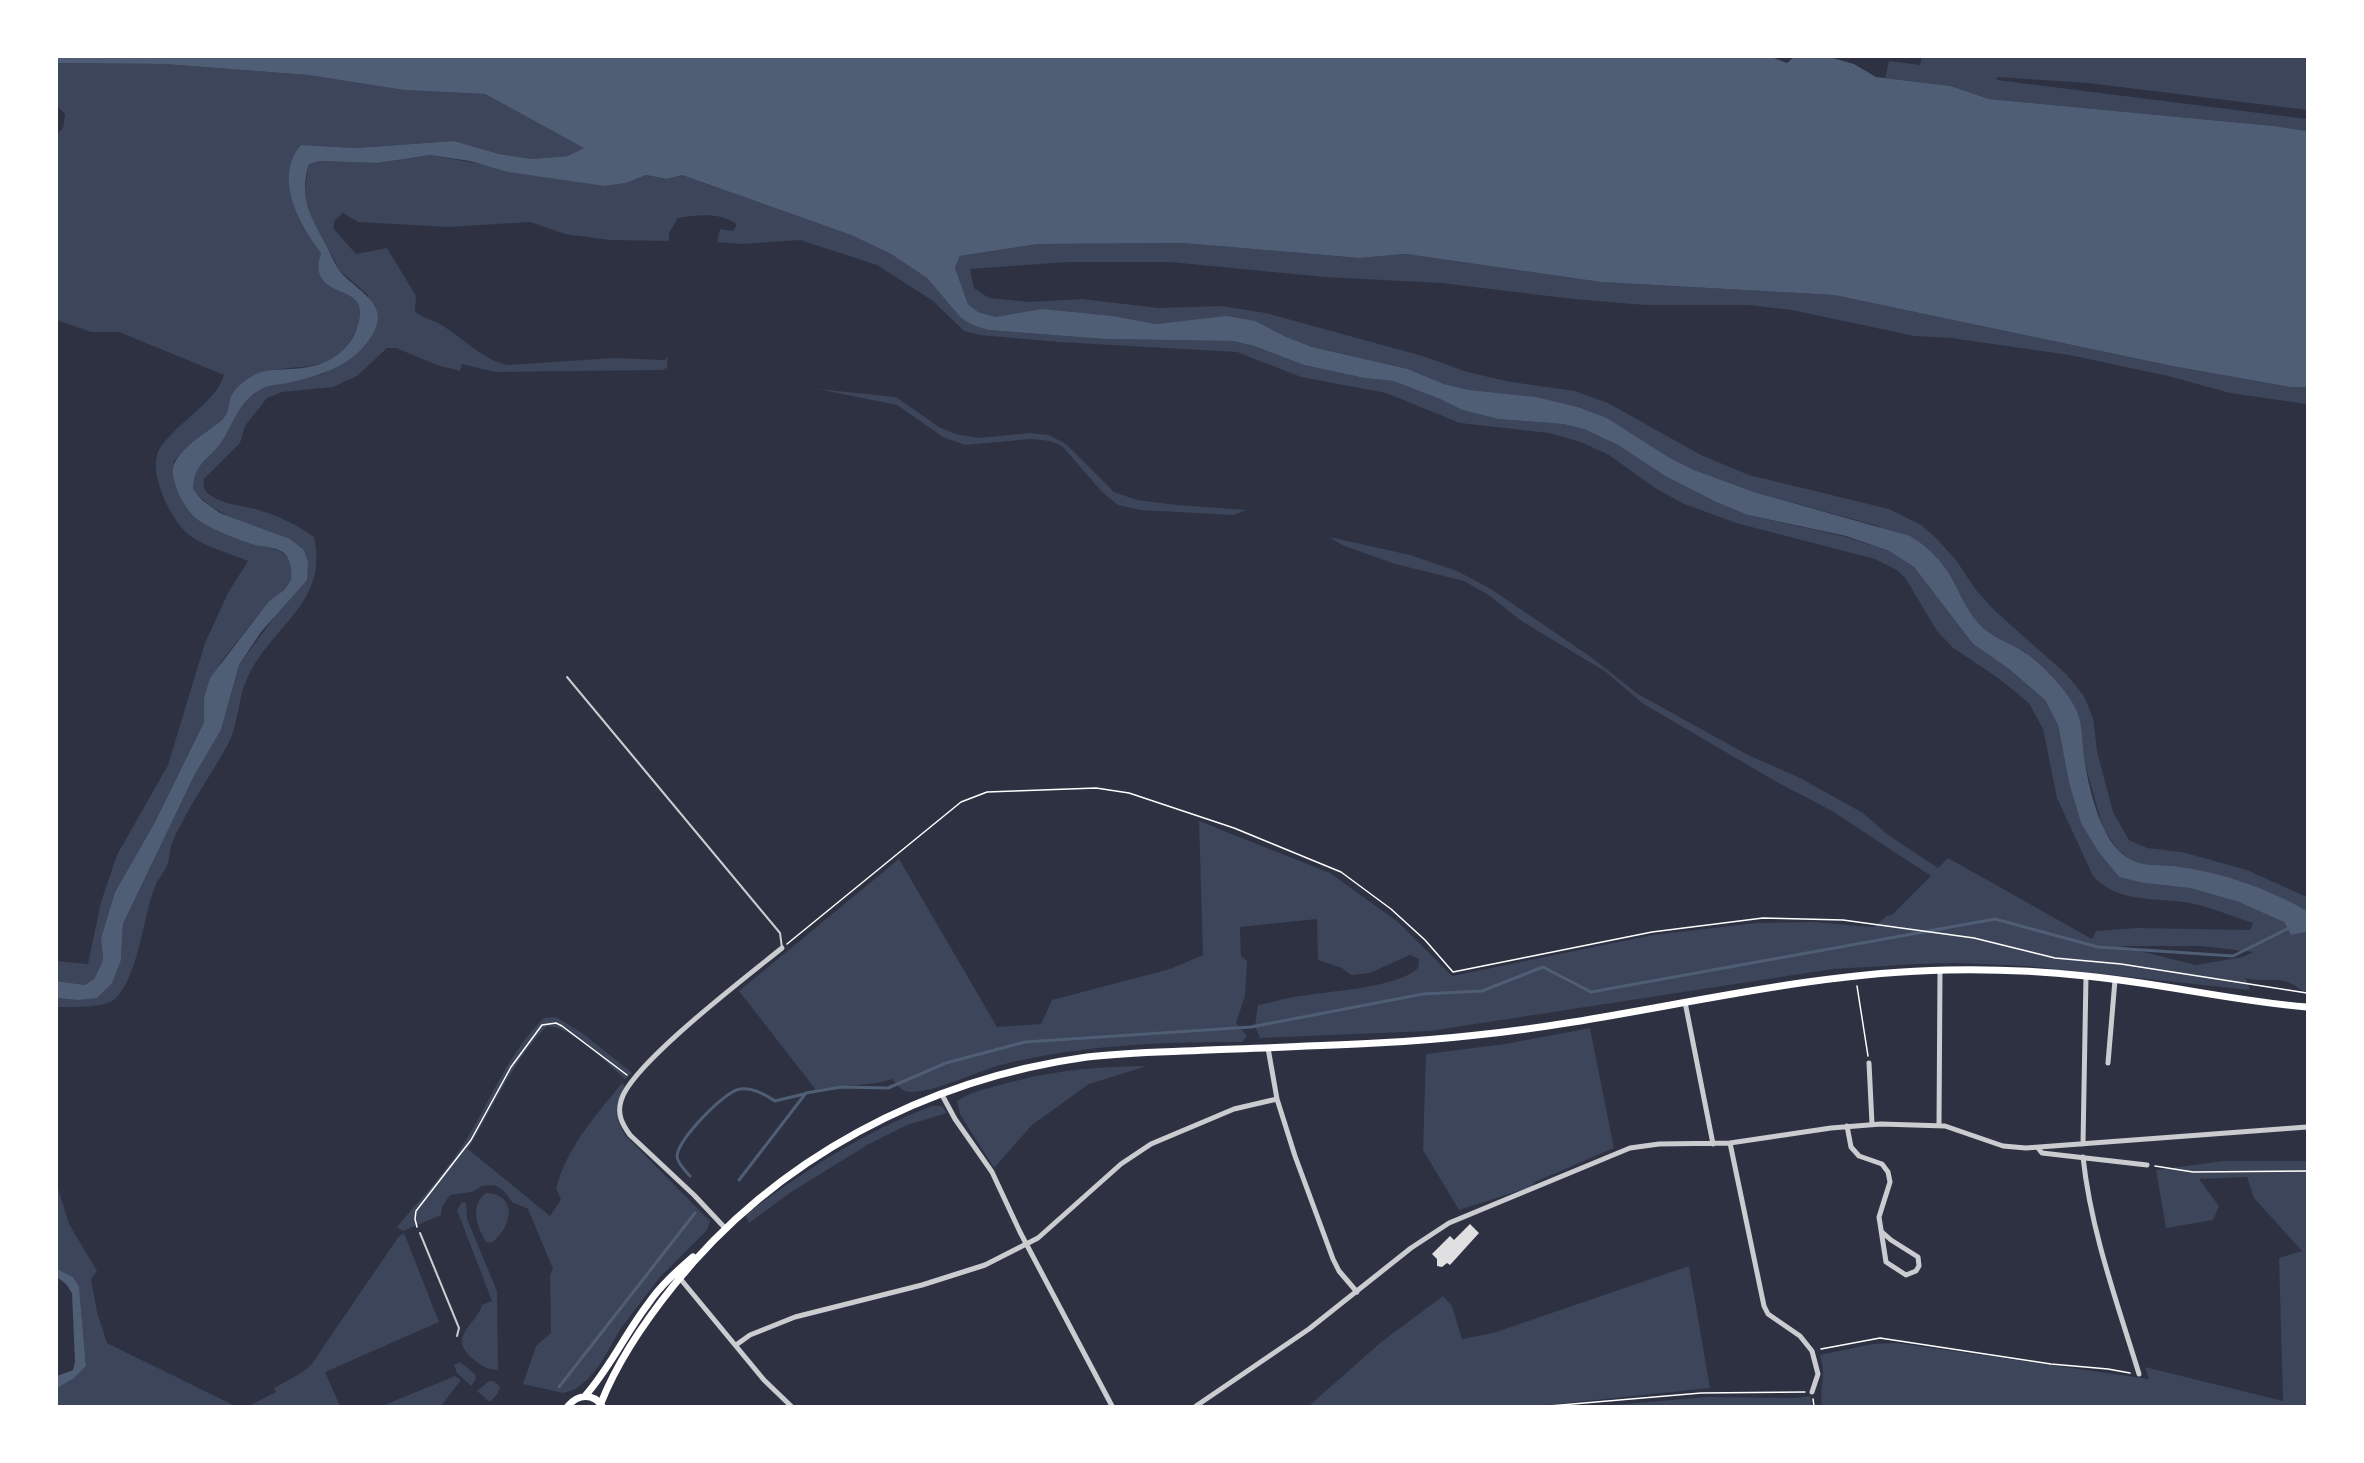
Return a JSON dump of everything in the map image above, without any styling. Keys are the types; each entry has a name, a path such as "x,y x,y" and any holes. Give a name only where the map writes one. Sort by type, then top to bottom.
{"main road":[{"path":"568,1406 572,1401 585,1396 603,1375 647,1304 725,1227 771,1188 836,1144 888,1116 941,1093 1017,1070 1095,1056 1416,1041 1478,1035 1551,1026 1766,988 1856,976 1940,970 1992,970 2086,976 2307,1007"},
{"path":"585,1396 594,1398 602,1405 612,1377 677,1275"}],"street":[{"path":"725,1227 630,1135 622,1123 621,1098 632,1079 686,1027 782,948"},
{"path":"1939,1125 1940,970"},
{"path":"2083,1144 2086,976"},
{"path":"2108,1063 2115,980"},
{"path":"1685,1002 1713,1144"},
{"path":"1269,1048 1277,1099 1333,1259 1339,1271 1357,1292"},
{"path":"1869,1063 1872,1124"},
{"path":"941,1093 955,1119 992,1172 1112,1406"},
{"path":"736,1345 750,1335 795,1317 955,1276 986,1265 1027,1244 1046,1231 1121,1164 1151,1144 1234,1109 1277,1099"},
{"path":"1196,1406 1309,1329 1411,1248 1462,1216 1548,1184 1630,1148 1659,1144 1730,1143 1872,1124 1939,1125 2003,1146 2038,1148 2307,1127"},
{"path":"1847,1126 1851,1147 1858,1156 1881,1164 1888,1172 1890,1182 1880,1217 1882,1232 1886,1262 1906,1275 1916,1271 1918,1257 1882,1232"},
{"path":"1730,1143 1764,1306 1768,1314 1800,1336 1812,1351 1818,1374 1812,1392"},
{"path":"2038,1148 2042,1152 2147,1165"},
{"path":"2083,1157 2097,1239 2139,1374"},
{"path":"677,1275 764,1380 790,1406"}],"lane":[{"path":"567,677 780,933 782,948"},
{"path":"420,1233 459,1328 457,1336"}],"path":[{"path":"782,948 961,802 972,796 987,792 1095,788 1143,796 1234,828 1341,872 1413,929 1453,972 1652,932 1763,918 1843,920 1918,929 1974,938 2055,958 2121,964 2307,993"},
{"path":"1856,976 1869,1063"},
{"path":"420,1233 416,1224 416,1211 471,1140 511,1066 542,1025 555,1023 562,1026 632,1079"},
{"path":"2147,1165 2193,1172 2307,1171"},
{"path":"1812,1351 1880,1338 2051,1364 2139,1374"},
{"path":"1549,1406 1701,1393 1812,1392"}],"shaded area":[{"path":"57,57 1771,57 1787,63 1794,57 1829,57 1854,64 1876,77 1951,86 1989,99 2307,131 2307,387 2290,387 2172,366 1834,295 1601,282 1406,254 1359,258 1183,243 1038,244 960,256 955,268 968,304 978,312 996,317 1042,309 1113,316 1156,324 1227,316 1255,321 1312,347 1408,369 1444,384 1469,390 1535,397 1578,407 1607,418 1670,458 1694,470 1754,492 1910,536 1928,549 1943,565 1974,619 1993,635 2037,661 2069,697 2080,720 2087,774 2096,810 2106,833 2119,851 2134,861 2148,865 2203,871 2237,880 2268,892 2307,911 2307,932 2291,935 2284,922 2239,902 2190,888 2144,883 2119,877 2098,851 2081,823 2069,783 2058,725 2045,700 2009,669 1973,644 1914,567 1889,551 1846,536 1748,515 1716,502 1665,476 1618,445 1584,429 1563,424 1498,419 1462,410 1393,381 1364,378 1304,365 1254,346 1233,341 1104,339 988,330 961,318 927,278 891,254 851,235 682,175 667,179 646,175 626,183 605,186 508,172 470,161 430,155 378,163 320,161 309,164 305,195 310,213 339,270 374,304 378,322 366,344 347,361 313,376 263,388 246,401 220,444 198,469 193,489 202,500 220,513 290,539 304,550 308,563 307,580 261,632 239,665 221,730 194,776 123,924 121,960 112,983 97,998 77,1000 57,998 57,981 85,985 94,979 103,959 101,938 115,892 155,822 204,722 204,698 210,678 269,601 284,590 291,580 290,563 282,552 225,534 193,515 177,490 173,471 174,464 184,450 223,419 231,396 243,382 262,372 310,367 329,360 345,349 356,331 360,317 359,307 355,300 332,288 320,275 318,267 321,253 305,228 292,200 289,171 293,158 301,145 356,148 454,141 499,154 532,159 568,156 584,148 485,94 404,90 308,75 165,64 57,63"},
{"path":"1922,57 2307,57 2307,110 2088,83 1997,77 1997,80 2307,119 2307,131 1989,99 1951,86 1885,78 1889,61 1920,65"},
{"path":"57,63 165,64 308,75 404,90 485,94 585,148 568,156 532,159 499,154 454,141 356,148 301,145 301,222 321,253 320,268 324,278 330,285 355,299 360,306 360,320 343,350 331,359 304,367 273,370 259,374 239,385 224,418 199,437 174,461 177,484 192,511 220,531 281,552 290,563 291,580 284,590 269,601 221,662 204,698 204,722 155,822 115,892 101,938 103,959 94,979 85,985 57,981 57,961 88,964 101,902 117,855 168,765 205,643 228,593 248,561 202,543 182,528 174,518 162,494 156,468 156,457 160,448 216,391 224,375 119,332 91,332 57,320 57,134 63,128 65,114 57,106"},
{"path":"430,155 605,186 626,183 646,175 667,179 682,175 851,235 891,254 927,278 961,318 988,330 1104,339 1233,341 1254,346 1304,365 1364,378 1393,381 1462,410 1498,419 1563,424 1584,429 1618,445 1665,476 1716,502 1748,515 1846,537 1889,551 1914,567 1973,644 2009,669 2045,700 2058,725 2069,783 2081,823 2144,883 2190,888 2239,902 2284,922 2291,935 2307,932 2307,992 2279,980 2246,978 2250,990 2027,966 1919,964 1833,969 1430,1031 1260,1038 1255,1026 1258,1005 1294,997 1377,985 1394,981 1418,968 1419,959 1410,955 1370,973 1351,975 1342,968 1318,960 1317,919 1240,927 1241,956 1247,961 1245,996 1236,1023 1247,1036 1242,1042 1150,1044 1058,1053 997,1066 937,1087 914,1092 903,1090 892,1079 873,1084 816,1090 739,991 899,859 997,1027 1041,1024 1052,1000 1170,969 1203,955 1199,821 1330,873 1398,922 1452,976 1653,935 1756,923 1813,922 1873,927 1887,916 1892,915 1931,876 1832,811 1775,781 1642,703 1606,672 1523,622 1487,594 1464,581 1395,564 1342,545 1329,537 1410,555 1457,571 1491,589 1591,657 1638,694 1748,755 1800,778 1863,813 1888,835 1938,868 1948,858 2092,939 2096,931 2137,928 2250,930 2253,923 2190,903 2126,895 2103,885 2093,876 2057,798 2043,729 2029,703 1998,678 1952,647 1937,631 1906,579 1897,570 1875,559 1736,523 1682,503 1655,488 1609,455 1581,442 1549,433 1460,423 1386,393 1301,377 1237,352 1059,342 980,335 964,331 933,301 877,265 800,240 741,244 717,242 720,229 733,231 737,224 715,216 678,218 669,233 669,241 610,240 565,234 530,222 448,227 358,222 343,213 335,220 333,228 356,254 387,248 416,296 415,312 445,327 488,358 508,365 614,358 665,360 668,356 667,368 662,370 495,372 462,364 460,371 437,365 396,348 387,348 357,376 333,387 282,392 267,398 245,426 240,443 204,479 204,488 221,501 271,514 314,537 316,560 313,580 306,597 257,660 247,679 230,740 173,841 168,863 150,901 135,962 123,989 115,999 104,1004 57,1007 57,998 77,1000 121,960 123,924 194,776 221,730 239,665 278,612 304,550 276,534 232,517 205,501 193,489 194,473 220,443 238,410 262,388 323,374 366,345 368,295 340,271 308,211 304,194 309,164 320,161 378,163","holes":["2119,946 2200,946 2253,952 2243,957 2196,965"]},
{"path":"1183,243 1359,258 1406,254 1601,282 1834,295 2172,366 2290,387 2307,387 2307,404 2230,393 2168,376 2069,355 1951,338 1914,336 1792,310 1747,305 1645,305 1441,283 1324,277 1170,262 1068,262 970,269 974,288 989,298 1029,302 1082,299 1159,308 1221,306 1266,313 1426,357 1467,372 1511,382 1575,391 1608,403 1701,455 1749,475 1889,509 1921,525 1936,538 1994,610 2066,674 2084,696 2093,718 2097,751 2113,812 2129,840 2147,848 2182,852 2247,870 2307,897 2307,911 2273,894 2139,864 2117,849 2103,828 2085,764 2077,713 2051,675 2024,651 1996,638 1980,626 1967,610 1950,576 1878,526 1754,492 1694,470 1670,458 1607,418 1578,407 1444,384 1408,369 1312,347 1284,336 1187,321 1156,324 1113,316 1079,313 1018,314 996,317 978,312 968,304 955,268 960,256 1038,244"},
{"path":"817,389 896,397 939,427 956,434 979,438 1029,433 1049,435 1066,444 1114,492 1137,500 1246,510 1233,515 1140,510 1118,505 1102,492 1062,446 1050,441 1031,439 965,445 943,437 897,405"},
{"path":"556,1017 582,1033 632,1073 625,1079 576,1038 555,1027 546,1027 513,1070 468,1149 550,1216 561,1200 556,1188 561,1172 575,1145 622,1083 625,1086 617,1110 624,1134 710,1221 707,1230 660,1277 621,1328 599,1366 574,1390 563,1393 523,1384 536,1346 551,1333 550,1275 553,1269 528,1209 512,1202 503,1190 494,1185 482,1186 472,1192 450,1195 442,1207 441,1215 403,1231 397,1227 453,1159 521,1045 544,1018"},
{"path":"1590,1028 1614,1148 1535,1182 1531,1187 1459,1210 1423,1150 1426,1054 1505,1044"},
{"path":"1147,1066 1089,1084 1032,1125 994,1168 960,1114 957,1101 978,1091 1038,1076 1091,1068"},
{"path":"932,1106 942,1106 947,1113 907,1125 869,1144 791,1192 749,1223 745,1215 812,1168 858,1140"},
{"path":"2224,1161 2307,1161 2307,1406 1822,1406 1823,1369 1820,1355 1872,1344 1897,1343 2149,1379 2145,1367 2283,1401 2279,1258 2302,1251 2254,1198 2247,1177 2199,1179 2219,1206 2213,1220 2166,1228 2156,1170"},
{"path":"57,1185 69,1224 97,1271 91,1279 97,1312 107,1343 235,1406 57,1406 57,1388 73,1379 86,1366 79,1286 73,1277 57,1269"},
{"path":"486,1193 504,1199 509,1213 504,1229 491,1243 486,1242 476,1216 478,1204"},
{"path":"462,1202 466,1203 467,1219 497,1291 498,1370 478,1363 465,1350 462,1343 466,1330 482,1305 492,1301 457,1210"},
{"path":"404,1233 439,1322 325,1372 340,1406 249,1406 276,1392 274,1388 311,1365 399,1236"},
{"path":"1689,1266 1710,1388 1538,1406 1309,1406 1380,1343 1443,1296 1452,1306 1462,1339 1493,1333"},
{"path":"57,1269 73,1277 79,1286 86,1366 73,1379 57,1388 57,1376 73,1370 75,1362 72,1293 57,1277"},
{"path":"460,1362 475,1374 476,1379 471,1386 457,1373 454,1365"},
{"path":"455,1376 461,1380 441,1406 382,1406"},
{"path":"489,1381 494,1381 500,1387 490,1402 477,1391"},
{"path":"1810,1396 1812,1406 1602,1406 1707,1397 1796,1398"}],"building":[{"path":"1470,1224 1479,1233 1450,1265 1447,1263 1442,1267 1437,1266 1437,1259 1432,1254 1450,1236 1454,1240"}],"waterway":[{"path":"739,1180 806,1093 841,1087 888,1088 946,1063 1025,1042 1251,1027 1423,994 1482,991 1543,967 1591,992 1995,919 2098,947 2233,956 2289,928"},
{"path":"690,1176 678,1161 679,1149 693,1128 724,1098 740,1089 759,1092 775,1101 804,1094"},
{"path":"559,1387 695,1213"}]}
